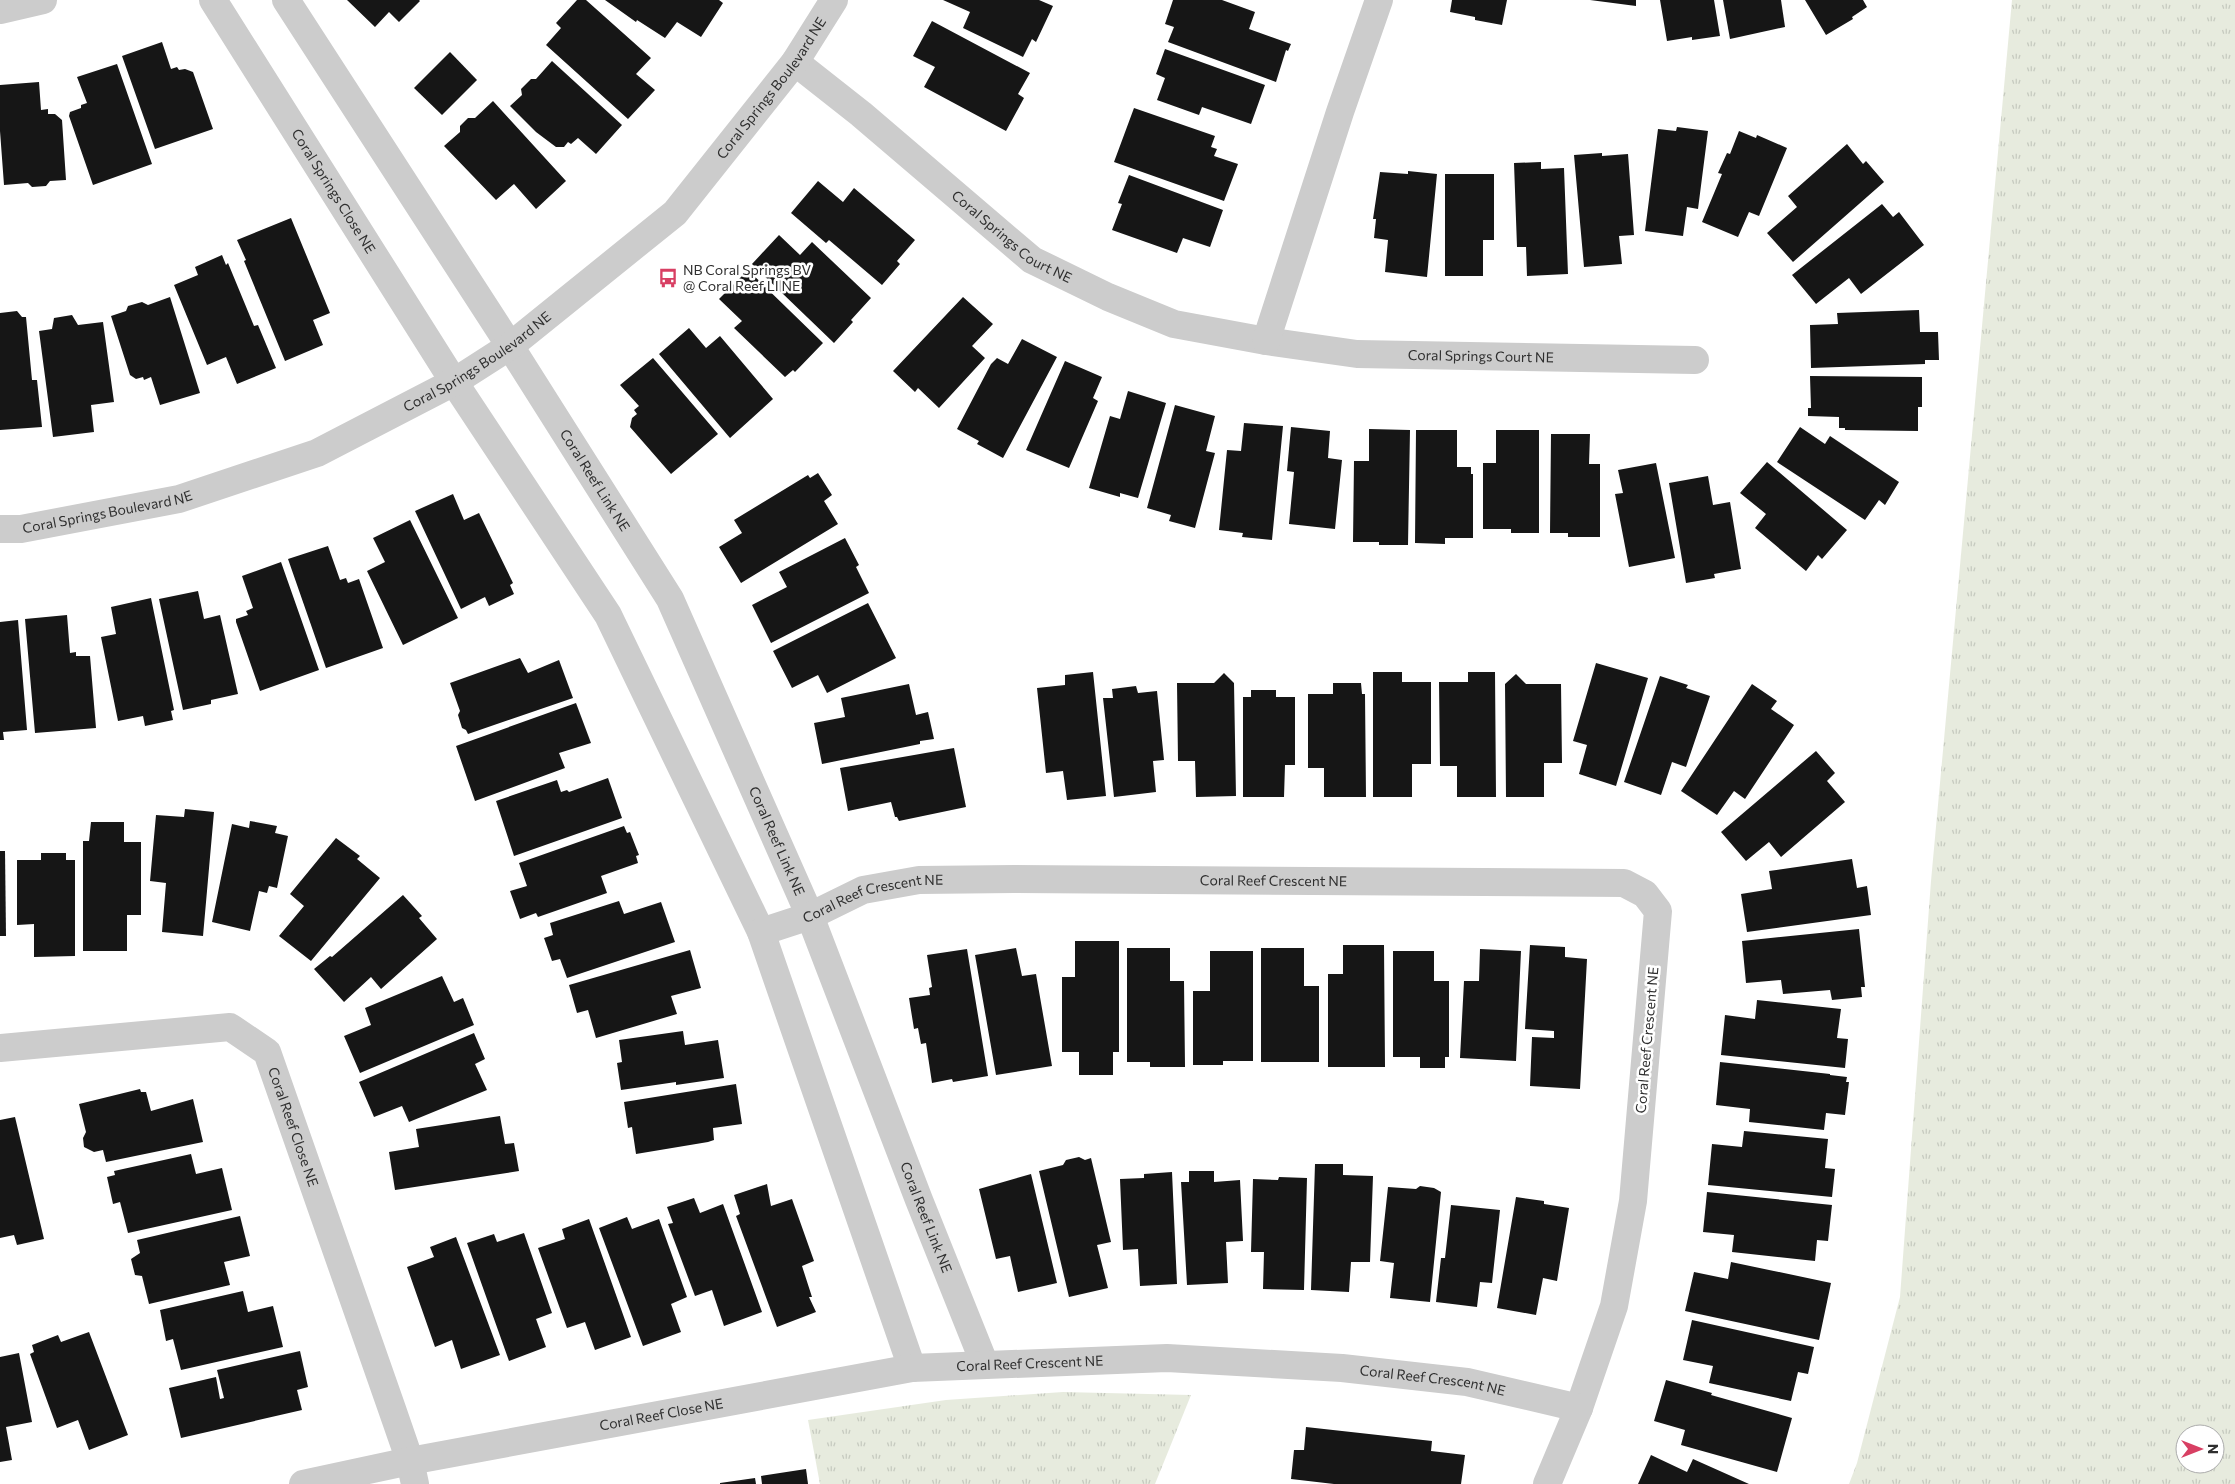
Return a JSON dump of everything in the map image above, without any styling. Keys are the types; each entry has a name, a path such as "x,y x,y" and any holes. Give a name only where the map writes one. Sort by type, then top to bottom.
{"street":[{"path":"0,10 43,0"},
{"name":"Coral Springs Close NE","path":"213,0 454,382"},
{"path":"286,0 510,346"},
{"name":"Coral Springs Boulevard NE","path":"0,529 21,529 179,499 317,453 454,382 510,346 675,213 795,62 834,0"},
{"path":"1266,341 1340,112 1379,0"},
{"name":"Coral Springs Court NE","path":"795,62 862,114 1032,260 1108,297 1174,324 1266,341 1357,354 1695,360"},
{"name":"Coral Reef Link NE","path":"510,346 670,599 810,916 919,1200 985,1365"},
{"path":"454,382 608,615 761,932 912,1368"},
{"name":"Coral Reef Crescent NE","path":"761,932 810,916 863,890 919,880 1624,883 1646,894 1658,911 1633,1201 1614,1306 1579,1408 1467,1382 1342,1368 1167,1358 912,1368"},
{"name":"Coral Reef Close NE","path":"0,1048 230,1027 268,1052 412,1473"},
{"name":"Coral Reef Close NE","path":"303,1484 412,1473 912,1368"},
{"path":"1547,1484 1579,1408"}],"green space":[{"path":"2012,0 2235,0 2235,1484 1849,1484 1857,1463 1900,1297 1931,881"},
{"path":"1063,1392 1191,1395 1155,1484 820,1484 808,1420 946,1400"}],"building":[{"path":"347,0 420,1 399,22 389,12 375,27"},
{"path":"577,0 586,0 651,58 636,74 655,90 628,119 546,45 561,28 556,23"},
{"path":"605,0 719,0 723,3 701,37 677,22 665,38 637,20 636,22"},
{"path":"943,0 1039,0 1053,6 1036,42 1032,39 1023,57 963,28 970,12"},
{"path":"1173,0 1222,0 1255,12 1249,29 1291,44 1288,51 1286,50 1276,82 1168,42 1174,27 1165,24"},
{"path":"1452,0 1507,0 1502,25 1475,20 1475,17 1450,12"},
{"path":"1590,0 1636,0 1636,6"},
{"path":"1660,0 1714,0 1720,36 1692,40 1692,37 1667,41"},
{"path":"1723,0 1781,0 1785,27 1730,39"},
{"path":"1805,0 1863,0 1867,7 1852,17 1853,19 1826,35"},
{"path":"932,21 1030,73 1018,94 1024,98 1006,131 924,87 935,67 913,56"},
{"path":"162,42 171,69 177,67 179,70 185,69 193,72 213,129 155,149 122,56"},
{"path":"1165,49 1265,85 1251,124 1202,107 1199,115 1157,100 1165,78 1156,74"},
{"path":"450,52 477,80 442,115 414,88"},
{"path":"552,61 622,125 596,154 578,138 571,144 568,142 564,147 556,147 536,132 510,106 522,95 521,89 531,79 536,79"},
{"path":"117,64 152,164 93,185 69,116 70,112 81,108 81,105 87,103 77,77"},
{"path":"39,82 41,110 48,109 48,114 55,114 62,120 66,180 50,181 46,186 32,187 28,183 4,185 0,131 0,85"},
{"path":"493,101 566,181 536,209 514,184 496,200 444,146 460,132 460,126 468,118 475,118"},
{"path":"1134,108 1215,136 1211,147 1217,149 1214,156 1238,164 1224,201 1114,162"},
{"path":"1677,127 1708,131 1698,209 1687,207 1683,236 1645,231 1658,129 1676,131"},
{"path":"1739,131 1756,138 1757,135 1787,148 1759,216 1749,212 1738,237 1702,222 1722,174 1718,173 1727,153 1730,154"},
{"path":"1847,144 1863,164 1866,161 1884,182 1793,262 1767,233 1797,207 1788,196"},
{"path":"1602,153 1602,156 1628,154 1634,235 1619,236 1622,264 1584,267 1574,155"},
{"path":"1541,162 1541,169 1564,168 1568,274 1527,276 1526,247 1517,247 1514,163"},
{"path":"1408,171 1437,174 1427,277 1385,272 1388,240 1374,238 1376,219 1373,219 1380,172 1408,174"},
{"path":"1445,174 1494,174 1494,240 1483,240 1483,276 1445,276"},
{"path":"1129,175 1223,210 1210,247 1183,238 1177,253 1112,230 1122,204 1118,203"},
{"path":"818,181 843,202 854,188 915,240 897,261 900,264 882,285 829,240 826,243 791,213"},
{"path":"1882,204 1893,217 1899,212 1924,245 1861,294 1849,278 1816,304 1792,275"},
{"path":"291,218 330,313 313,320 323,345 285,361 237,240"},
{"path":"779,235 800,255 812,242 871,298 834,343 752,264"},
{"path":"222,255 226,265 228,263 254,326 258,325 276,368 237,384 226,357 207,365 174,285 198,275 195,267"},
{"path":"748,270 823,343 795,372 793,370 785,377 734,328 742,321 719,299"},
{"path":"170,297 200,393 160,405 151,377 144,380 143,377 136,379 130,375 111,316 126,311 128,306 142,302 148,305"},
{"path":"963,297 993,324 972,346 985,358 939,408 918,388 915,392 893,371"},
{"path":"1919,310 1920,332 1938,332 1939,360 1925,360 1925,364 1811,368 1810,325 1838,324 1837,313"},
{"path":"17,311 22,317 26,317 32,380 37,380 42,427 0,430 0,313"},
{"path":"72,315 78,325 103,322 114,402 91,405 94,432 53,437 39,331 52,329 54,318"},
{"path":"689,328 706,348 720,336 773,399 730,438 659,354"},
{"path":"1022,339 1057,357 1003,458 977,444 979,441 957,429 991,364 997,358 1008,364"},
{"path":"653,358 718,434 671,474 630,427 632,418 637,414 634,410 639,406 620,385"},
{"path":"1065,361 1102,377 1093,398 1098,401 1069,468 1026,450"},
{"path":"1810,376 1922,377 1922,407 1918,407 1918,431 1845,430 1845,428 1839,428 1839,417 1808,416 1808,408 1811,408"},
{"path":"1128,391 1166,403 1138,498 1120,493 1120,497 1089,488 1110,416 1120,419"},
{"path":"1175,405 1215,416 1206,451 1215,453 1195,528 1169,521 1171,515 1147,508"},
{"path":"1244,423 1283,426 1272,540 1242,537 1243,533 1219,530 1227,450 1241,451"},
{"path":"1291,427 1330,431 1328,458 1342,460 1335,529 1289,524 1294,472 1287,471"},
{"path":"1800,427 1825,444 1830,436 1899,482 1885,505 1879,500 1865,520 1777,462"},
{"path":"1369,429 1410,430 1408,545 1379,545 1379,542 1353,542 1354,461 1369,461"},
{"path":"1416,430 1457,430 1457,467 1471,467 1471,474 1473,474 1473,538 1445,538 1445,544 1415,543"},
{"path":"1496,430 1539,430 1539,533 1511,533 1511,529 1483,529 1483,463 1496,463"},
{"path":"1551,434 1590,434 1589,464 1600,464 1600,537 1568,537 1568,533 1550,533"},
{"path":"1767,462 1847,530 1822,559 1818,555 1806,571 1755,528 1766,514 1740,493"},
{"path":"1656,463 1675,558 1629,567 1615,494 1623,493 1618,470"},
{"path":"818,473 832,495 824,501 838,524 741,583 719,547 742,533 734,520 808,475 810,478"},
{"path":"1708,476 1713,505 1730,502 1741,569 1714,574 1715,578 1686,583 1669,483"},
{"path":"453,494 464,520 479,513 513,583 510,585 514,594 489,606 485,597 461,609 415,511"},
{"path":"410,520 458,618 403,645 367,571 385,562 373,538"},
{"path":"845,538 859,565 856,567 869,593 771,643 752,605 787,587 779,572"},
{"path":"328,546 340,580 346,578 348,583 359,579 383,648 326,668 288,559"},
{"path":"281,562 319,670 260,691 236,622 236,619 248,615 246,611 253,608 242,576"},
{"path":"198,591 204,619 220,615 238,694 211,700 211,704 183,710 159,599"},
{"path":"151,598 174,710 171,711 173,720 145,726 143,716 118,721 101,637 116,634 111,607"},
{"path":"868,603 896,658 827,693 818,675 792,688 773,651"},
{"path":"67,615 70,653 76,652 76,656 90,656 96,728 35,733 25,619"},
{"path":"18,620 27,730 3,732 4,740 0,740 0,622"},
{"path":"520,658 528,673 559,660 573,698 468,734 462,728 458,715 460,711 450,683"},
{"path":"1596,663 1648,678 1616,786 1579,774 1587,745 1573,741"},
{"path":"1093,672 1106,796 1067,800 1063,771 1046,773 1037,688 1065,685 1065,675"},
{"path":"1373,672 1402,672 1402,682 1431,682 1431,764 1412,764 1412,797 1373,797"},
{"path":"1468,672 1495,672 1496,797 1457,797 1457,766 1440,766 1439,682 1468,682"},
{"path":"1224,673 1234,683 1236,796 1196,797 1195,761 1178,761 1177,683 1214,683"},
{"path":"1516,674 1526,684 1561,684 1562,763 1544,763 1544,797 1506,797 1505,684"},
{"path":"1660,676 1688,685 1686,688 1710,696 1686,767 1672,762 1661,795 1624,782"},
{"path":"1333,683 1361,683 1362,694 1365,694 1366,797 1324,797 1324,768 1308,768 1308,694 1333,694"},
{"path":"909,684 916,715 928,712 934,739 920,741 920,744 822,764 814,723 845,717 841,698"},
{"path":"1752,684 1777,701 1771,709 1794,725 1745,799 1734,791 1717,815 1681,791"},
{"path":"1136,686 1138,693 1157,691 1164,760 1153,761 1156,792 1114,797 1103,698 1113,698 1112,689"},
{"path":"1251,690 1276,690 1276,697 1295,697 1295,765 1285,765 1284,797 1243,797 1243,697 1251,697"},
{"path":"576,703 591,743 559,753 565,768 475,801 456,746"},
{"path":"954,748 966,807 899,821 895,817 891,802 848,811 840,768"},
{"path":"1816,751 1835,773 1827,781 1845,802 1781,857 1769,842 1746,861 1721,832"},
{"path":"608,778 622,818 514,856 496,801 557,780 561,792 567,790 569,792"},
{"path":"185,809 214,812 203,936 162,932 166,883 150,881 156,815 184,817"},
{"path":"250,821 277,826 275,833 288,836 277,888 269,886 267,893 259,891 250,931 212,922 232,824 249,828"},
{"path":"91,822 124,822 124,842 141,842 141,915 127,915 127,951 83,951 83,841 89,841"},
{"path":"624,826 627,833 630,832 639,855 636,856 638,863 601,876 607,893 538,917 536,913 520,919 510,891 527,886 519,863"},
{"path":"336,838 360,856 357,859 380,878 311,961 279,936 304,906 290,894"},
{"path":"0,851 5,851 6,936 0,936"},
{"path":"41,853 66,853 66,860 75,860 75,956 34,957 34,924 17,925 17,860 41,860"},
{"path":"1852,859 1857,888 1867,886 1871,915 1747,932 1741,894 1772,889 1769,871"},
{"path":"403,895 422,916 419,918 437,939 381,989 371,977 344,1002 314,969 330,956 332,957"},
{"path":"619,901 624,914 661,902 675,942 567,978 560,959 552,961 544,938 553,935 550,923"},
{"path":"1859,929 1865,987 1861,987 1862,997 1832,1000 1830,990 1783,994 1781,980 1746,983 1742,941"},
{"path":"1075,941 1119,941 1119,1052 1113,1052 1113,1075 1079,1075 1079,1052 1062,1052 1062,977 1075,977"},
{"path":"1343,945 1384,945 1385,1067 1328,1067 1328,974 1343,974"},
{"path":"1530,945 1565,947 1565,957 1587,959 1580,1089 1530,1086 1532,1037 1554,1038 1554,1031 1525,1029"},
{"path":"1016,948 1022,976 1036,974 1052,1066 996,1075 975,955"},
{"path":"1127,948 1170,948 1170,981 1184,981 1185,1067 1150,1067 1150,1062 1127,1062"},
{"path":"1261,948 1304,948 1304,986 1319,986 1319,1062 1261,1062"},
{"path":"967,949 988,1076 953,1082 952,1079 932,1083 926,1043 921,1044 918,1028 914,1029 909,998 930,995 929,988 932,987 927,955"},
{"path":"1480,949 1521,951 1516,1061 1460,1058 1464,981 1479,981"},
{"path":"690,950 701,988 671,996 677,1014 596,1038 588,1010 577,1013 569,985"},
{"path":"1210,951 1253,951 1253,1061 1223,1061 1223,1065 1193,1065 1193,991 1210,991"},
{"path":"1393,951 1434,951 1434,981 1449,981 1449,1057 1445,1057 1445,1068 1420,1068 1420,1057 1393,1057"},
{"path":"442,976 454,1002 463,998 474,1025 360,1073 344,1036 371,1025 365,1008"},
{"path":"1757,1000 1841,1009 1837,1038 1848,1039 1845,1068 1721,1055 1725,1015 1755,1019"},
{"path":"683,1031 685,1045 718,1040 724,1078 676,1085 676,1082 621,1090 617,1063 622,1062 619,1040"},
{"path":"474,1033 485,1059 475,1064 487,1090 409,1122 402,1106 374,1117 359,1082"},
{"path":"1720,1062 1847,1077 1846,1082 1849,1082 1845,1115 1826,1113 1824,1130 1749,1122 1750,1109 1716,1105"},
{"path":"736,1084 742,1124 713,1128 714,1140 708,1142 636,1154 632,1127 628,1128 624,1102"},
{"path":"140,1089 141,1092 146,1092 151,1111 193,1099 203,1142 106,1162 103,1150 94,1152 84,1147 83,1138 86,1132 79,1104"},
{"path":"500,1116 505,1144 514,1143 519,1171 395,1190 389,1152 419,1147 416,1129"},
{"path":"15,1117 44,1239 17,1245 14,1235 0,1238 0,1120"},
{"path":"1744,1131 1828,1139 1825,1168 1835,1169 1832,1197 1708,1185 1712,1144 1742,1147"},
{"path":"191,1154 196,1174 222,1168 232,1210 128,1233 120,1202 113,1204 107,1177 115,1175 114,1171"},
{"path":"1079,1157 1085,1160 1091,1158 1111,1242 1097,1245 1108,1288 1069,1297 1039,1171 1063,1165 1066,1160"},
{"path":"1315,1164 1343,1164 1343,1175 1373,1176 1370,1262 1351,1262 1349,1292 1311,1290"},
{"path":"1189,1171 1214,1171 1214,1182 1240,1180 1243,1241 1226,1242 1228,1283 1187,1285 1181,1182 1189,1182"},
{"path":"1172,1172 1177,1284 1140,1286 1138,1249 1123,1250 1120,1179 1144,1178 1144,1174"},
{"path":"1031,1174 1057,1283 1018,1292 1010,1256 996,1259 979,1189"},
{"path":"1279,1177 1307,1178 1304,1290 1263,1289 1264,1252 1251,1252 1253,1179 1278,1180"},
{"path":"767,1184 771,1206 792,1199 814,1261 802,1266 812,1297 809,1297 816,1312 777,1327 736,1216 740,1214 734,1195"},
{"path":"1420,1186 1434,1188 1441,1192 1430,1302 1390,1298 1394,1263 1380,1261 1388,1187 1416,1189"},
{"path":"1707,1192 1832,1205 1828,1241 1817,1240 1815,1261 1732,1252 1734,1235 1703,1232"},
{"path":"1516,1197 1544,1201 1544,1204 1569,1208 1557,1281 1543,1278 1536,1315 1497,1308"},
{"path":"694,1198 700,1213 723,1204 762,1312 724,1326 712,1290 695,1296 668,1224 673,1223 667,1207"},
{"path":"1451,1205 1500,1210 1492,1283 1480,1282 1477,1307 1436,1302 1441,1258 1445,1258"},
{"path":"240,1216 250,1256 224,1262 230,1285 149,1304 142,1276 135,1275 131,1259 140,1253 137,1240"},
{"path":"627,1217 632,1229 659,1219 687,1297 671,1304 681,1332 643,1346 599,1228"},
{"path":"589,1219 631,1337 595,1350 585,1322 567,1328 538,1248 565,1239 562,1229"},
{"path":"524,1233 552,1313 536,1319 546,1347 509,1361 467,1243 494,1234 497,1242"},
{"path":"456,1237 500,1355 461,1369 452,1340 435,1347 407,1267 434,1257 430,1247"},
{"path":"1731,1262 1831,1283 1819,1340 1685,1311 1694,1272 1728,1279"},
{"path":"243,1291 248,1312 273,1306 283,1347 181,1370 173,1339 166,1341 160,1310"},
{"path":"1692,1320 1814,1347 1808,1374 1798,1372 1791,1401 1709,1383 1713,1366 1683,1360"},
{"path":"89,1332 128,1435 89,1450 78,1420 57,1428 30,1354 34,1352 32,1345 58,1335 61,1342"},
{"path":"300,1351 308,1387 297,1390 302,1410 181,1438 169,1388 216,1377 220,1399 224,1398 217,1370"},
{"path":"19,1353 32,1422 6,1427 12,1460 0,1462 0,1357"},
{"path":"1666,1380 1792,1418 1777,1472 1681,1445 1685,1430 1654,1421"},
{"path":"1306,1427 1432,1441 1431,1451 1465,1455 1461,1484 1334,1484 1291,1479 1294,1450 1304,1450"},
{"path":"1651,1455 1687,1472 1693,1459 1749,1484 1638,1484"},
{"path":"806,1469 808,1484 762,1484 761,1476"},
{"path":"755,1478 756,1484 720,1484 720,1483"}],"place":[{"name":"NB Coral Springs BV @ Coral Reef LI NE","path":"668,278"}]}
